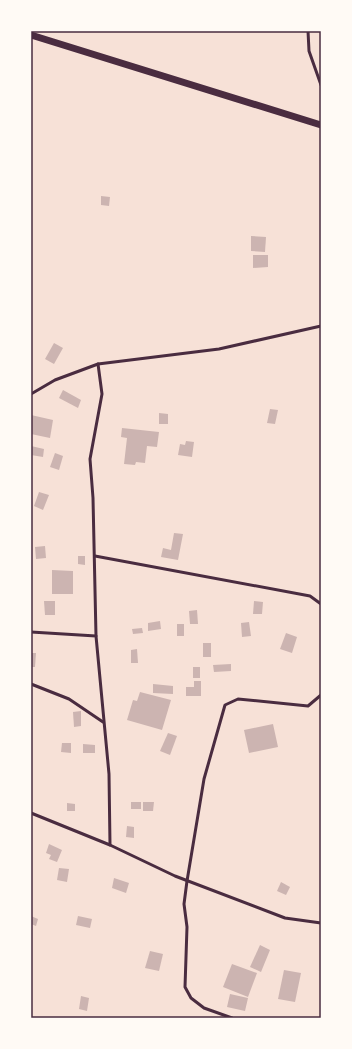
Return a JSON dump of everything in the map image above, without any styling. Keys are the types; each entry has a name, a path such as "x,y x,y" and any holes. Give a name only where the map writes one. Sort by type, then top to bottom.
{"street":[{"path":"31,35 321,125"}],"lane":[{"path":"308,31 309,51 321,85"},
{"path":"31,394 55,380 98,364 219,349 321,326"},
{"path":"98,364 102,394 90,459 95,556 96,636 109,774 110,845"},
{"path":"95,556 310,596 321,604"},
{"path":"31,632 96,636"},
{"path":"31,684 69,699 103,722"},
{"path":"232,1018 204,1008 191,998 185,987 187,927 184,904 204,778 225,705 238,699 291,706 308,706 320,698 321,695"},
{"path":"31,813 110,845 187,881 285,918 321,923"}],"building":[{"path":"101,196 110,197 109,206 101,205"},
{"path":"251,236 266,237 265,252 251,251"},
{"path":"253,255 268,255 268,267 253,268"},
{"path":"54,343 63,348 54,364 45,359"},
{"path":"63,390 81,400 78,408 59,398"},
{"path":"270,409 278,410 275,424 267,423"},
{"path":"159,413 168,414 168,424 159,424"},
{"path":"31,415 53,420 50,438 31,434"},
{"path":"122,428 159,432 157,447 147,446 145,463 136,462 135,465 124,464 127,438 121,437"},
{"path":"186,441 194,442 192,457 178,455 180,444 185,445"},
{"path":"31,446 44,449 43,457 31,455"},
{"path":"55,453 63,456 59,470 50,467"},
{"path":"39,492 49,495 43,510 34,506"},
{"path":"174,533 183,534 178,560 161,557 163,548 171,550"},
{"path":"45,546 46,558 36,559 35,547"},
{"path":"78,556 85,556 85,565 78,564"},
{"path":"52,570 73,571 73,594 52,594"},
{"path":"44,601 55,601 55,615 45,615"},
{"path":"254,601 263,602 262,614 253,614"},
{"path":"197,610 198,624 190,624 189,611"},
{"path":"160,621 161,629 148,631 148,623"},
{"path":"249,622 251,636 242,637 241,623"},
{"path":"177,624 184,624 184,636 177,636"},
{"path":"142,628 143,633 133,634 132,629"},
{"path":"286,633 297,637 292,653 280,649"},
{"path":"203,643 211,643 211,657 203,657"},
{"path":"137,649 138,663 131,663 131,650"},
{"path":"31,653 36,653 35,667 31,667"},
{"path":"231,664 231,671 214,672 213,665"},
{"path":"193,667 200,667 200,678 193,678"},
{"path":"194,681 201,681 201,696 186,696 186,687 194,687"},
{"path":"153,684 173,686 173,694 153,693"},
{"path":"140,692 171,700 162,730 127,720 133,700 137,701"},
{"path":"81,711 81,726 74,727 73,712"},
{"path":"273,724 278,747 249,753 244,730"},
{"path":"168,733 177,736 170,755 160,751"},
{"path":"62,743 71,743 71,753 61,752"},
{"path":"83,744 95,745 95,753 83,753"},
{"path":"131,802 141,802 141,809 131,809"},
{"path":"143,802 154,802 153,811 143,811"},
{"path":"67,803 75,804 75,811 67,811"},
{"path":"127,826 134,827 134,838 126,837"},
{"path":"49,844 62,850 57,862 49,859 51,855 46,853"},
{"path":"59,868 69,869 67,882 57,880"},
{"path":"114,878 129,883 126,893 112,888"},
{"path":"281,882 290,887 286,895 277,891"},
{"path":"31,916 38,919 36,926 31,924"},
{"path":"78,916 92,919 90,928 76,925"},
{"path":"260,945 270,950 261,972 250,967"},
{"path":"150,951 163,954 159,971 145,968"},
{"path":"232,964 257,973 248,997 223,987"},
{"path":"284,970 301,973 295,1002 278,999"},
{"path":"230,994 248,998 245,1011 227,1007"},
{"path":"81,996 89,998 87,1011 79,1009"}]}
